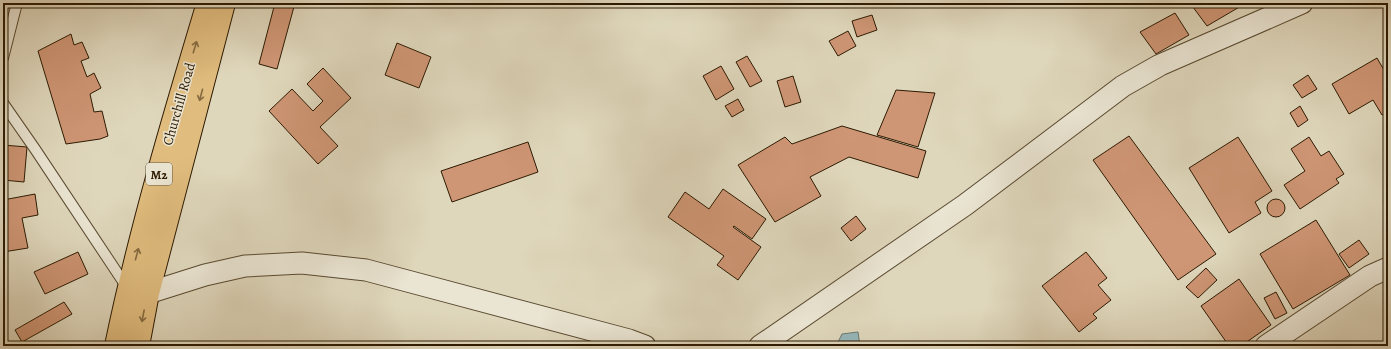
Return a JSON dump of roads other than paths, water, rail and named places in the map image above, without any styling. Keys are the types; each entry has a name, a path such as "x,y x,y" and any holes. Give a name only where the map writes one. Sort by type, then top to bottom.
{"highway":[{"name":"Churchill Road","path":"138,346 138,291 184,84 208,3"},
{"name":"Churchill Road","path":"116,346 138,291 224,3"}],"street":[{"path":"760,346 965,205 1123,86 1160,65 1302,3"},
{"path":"138,291 245,266 302,263 359,269 629,340 645,346"},
{"path":"1266,346 1370,276 1388,268"}],"lane":[{"path":"3,58 17,3"},
{"path":"3,103 138,291"}],"water":[{"path":"858,332 860,346 836,346 842,334"}]}
